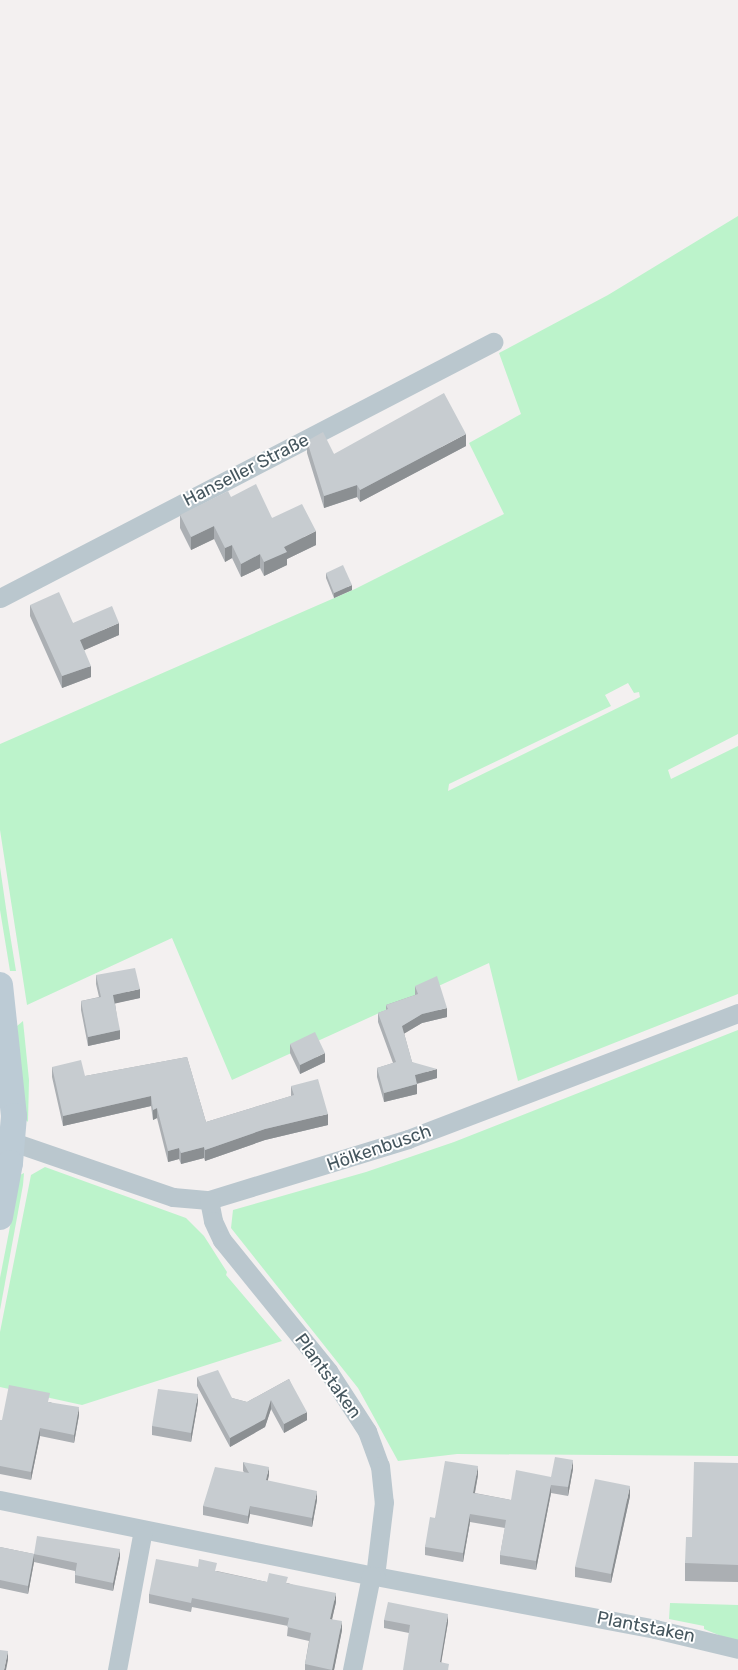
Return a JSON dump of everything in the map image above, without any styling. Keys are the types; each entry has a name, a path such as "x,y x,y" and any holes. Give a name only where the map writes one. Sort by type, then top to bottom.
{"main road":[{"path":"0,985 12,1087 13,1142 0,1217"}],"street":[{"name":"Hanseller Straße","path":"0,598 493,342"},
{"name":"Hölkenbusch","path":"13,1142 173,1197 209,1200 408,1139 738,1013"},
{"name":"Plantstaken","path":"209,1200 213,1221 222,1240 328,1371 367,1431 380,1466 384,1502 373,1576 352,1670"},
{"name":"Plantstaken","path":"0,1500 373,1576 646,1627 738,1649"},
{"path":"117,1670 143,1530"}],"green space":[{"path":"738,216 738,734 668,770 671,779 738,746 738,994 518,1081 489,963 232,1080 172,938 27,1005 0,830 0,744 355,589 504,514 469,443 521,414 499,353 608,295","holes":["628,683 634,693 639,692 640,697 448,791 449,784 611,706 605,695"]},
{"path":"0,867 16,971 10,971 0,910"},
{"path":"23,1021 29,1080 28,1122 25,1119 17,1026"},
{"path":"738,1030 738,1456 457,1454 398,1461 358,1388 231,1228 233,1210 366,1172 454,1142"},
{"path":"45,1167 186,1218 204,1236 227,1272 226,1275 282,1341 82,1405 0,1387 0,1332 31,1175"},
{"path":"24,1173 0,1310 0,1278 20,1175"},
{"path":"670,1603 738,1605 738,1643 704,1629 704,1626 669,1619"}],"building":[{"path":"444,393 466,434 360,490 357,485 324,496 307,441 323,432 334,454"},
{"path":"256,484 272,518 302,504 316,531 284,547 287,552 264,562 260,554 241,564 232,545 225,548 214,526 191,537 180,515 228,491 231,497"},
{"path":"343,565 352,585 334,593 326,573"},
{"path":"59,592 73,623 112,606 119,623 80,640 91,666 62,676 30,605"},
{"path":"135,968 140,989 113,995 120,1030 88,1037 81,1001 101,997 96,975"},
{"path":"437,976 447,1008 422,1014 402,1026 412,1062 437,1069 415,1075 417,1084 384,1093 377,1068 396,1062 378,1013 388,1009 386,1005 418,994 415,986"},
{"path":"315,1032 325,1053 300,1065 290,1044"},
{"path":"187,1057 206,1122 294,1095 291,1086 318,1079 328,1114 265,1129 205,1150 204,1147 181,1153 179,1148 168,1151 157,1108 153,1110 151,1096 63,1116 52,1067 81,1060 85,1076"},
{"path":"218,1370 232,1398 247,1402 289,1379 307,1412 284,1424 271,1400 265,1419 230,1438 197,1377"},
{"path":"9,1385 50,1393 48,1402 79,1407 74,1435 40,1428 31,1472 0,1466 0,1420 2,1420"},
{"path":"158,1389 198,1394 191,1433 152,1426"},
{"path":"555,1457 573,1460 568,1487 551,1485 536,1561 500,1555 506,1520 470,1514 463,1553 425,1547 430,1517 435,1518 445,1461 478,1466 473,1493 511,1500 516,1470 551,1477"},
{"path":"243,1462 269,1467 266,1480 317,1491 312,1518 250,1506 248,1516 203,1506 215,1467 249,1473"},
{"path":"694,1462 738,1463 738,1565 685,1563 686,1537 692,1537"},
{"path":"595,1479 630,1486 611,1574 575,1567"},
{"path":"37,1536 120,1549 113,1583 75,1575 77,1563 34,1554"},
{"path":"0,1547 34,1554 28,1586 0,1580"},
{"path":"156,1559 198,1567 199,1559 217,1563 215,1571 267,1582 269,1573 288,1577 286,1583 336,1593 330,1619 342,1621 332,1670 305,1664 311,1633 287,1627 289,1618 192,1598 191,1603 149,1594"},
{"path":"388,1602 448,1614 440,1662 449,1664 448,1670 403,1670 410,1625 384,1620"},
{"path":"0,1650 8,1651 4,1670 0,1670"}]}
